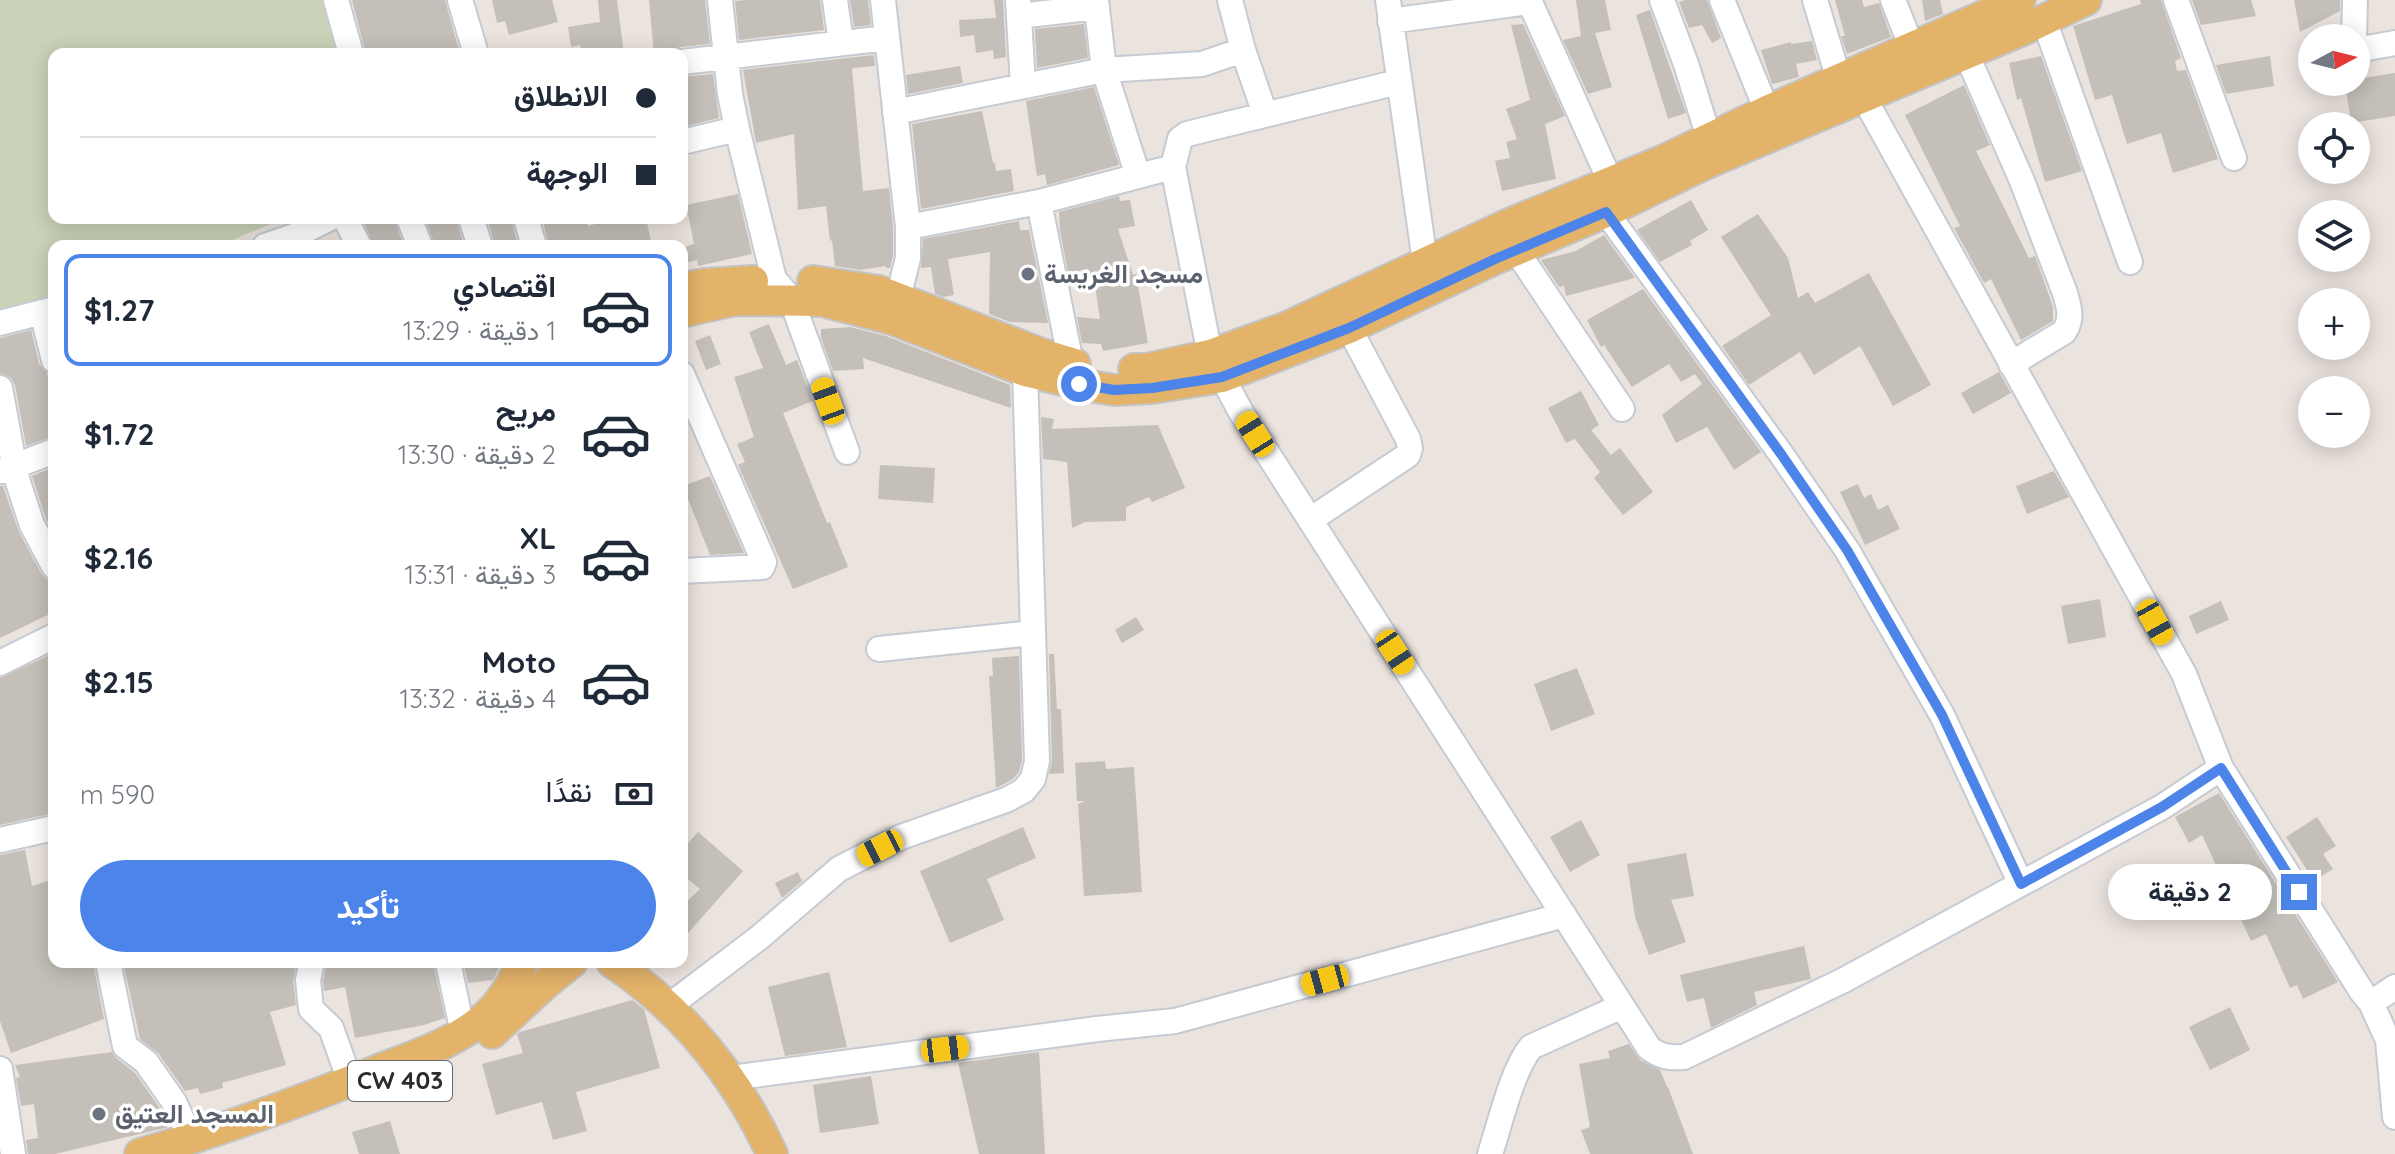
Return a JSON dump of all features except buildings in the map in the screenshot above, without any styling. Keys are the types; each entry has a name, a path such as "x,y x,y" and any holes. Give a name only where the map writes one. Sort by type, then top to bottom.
{"main road":[{"path":"688,311 812,281 861,287 898,298 1071,363 1112,370 1216,366 1285,328 1425,262 1707,163 1851,88 1912,48 2020,0"},
{"path":"688,287 705,284 782,289 870,312 1025,371 1114,390 1152,388 1349,328 1516,250 1709,138 1767,111 1966,53 2086,0"},
{"name":"CW 403","path":"197,1146 463,1033 485,1017 502,998 519,968"},
{"name":"CW 403","path":"140,1154 197,1146 386,1087 481,1041 565,968"},
{"path":"620,968 669,1006 705,1043 756,1118 772,1154"}],"street":[{"path":"336,0 349,48"},
{"path":"460,0 474,48"},
{"path":"720,0 737,129 782,289 847,452"},
{"path":"835,0 841,43"},
{"path":"883,0 908,227 908,258 898,298"},
{"path":"1230,0 1265,114"},
{"path":"1662,0 1709,138"},
{"path":"1722,0 1767,111"},
{"path":"1815,0 1851,88 2011,364 2184,674 2221,768 2371,1003 2388,1040 2395,1117"},
{"path":"1893,0 1912,48"},
{"path":"2176,0 2234,158"},
{"path":"2354,24 2355,0"},
{"path":"1425,262 1389,10 1529,1 1608,197 1847,550 1942,715 2021,884"},
{"path":"1023,86 1018,8 1097,3 1104,70 1138,176"},
{"path":"2044,20 2130,262"},
{"path":"688,61 887,38"},
{"path":"2370,47 2395,43"},
{"path":"895,112 1104,70 1202,64 1243,50"},
{"path":"1966,53 2022,181 2069,308 2070,324 2064,332 2011,364"},
{"path":"1398,82 1187,134 1180,139 1173,167 1216,366 1241,412 1649,1048 1660,1056 1684,1057 1844,980 2162,807 2221,768"},
{"path":"688,141 737,129"},
{"path":"908,227 1039,202 1173,167"},
{"path":"1039,202 1071,363"},
{"path":"297,240 321,224"},
{"path":"1516,250 1622,409"},
{"path":"0,323 48,310"},
{"path":"1310,520 1408,455 1410,448 1349,328"},
{"path":"669,1006 760,937 839,869 901,837 1006,800 1023,791 1033,779 1037,761 1025,371"},
{"path":"0,388 8,469 16,476 32,525 48,555"},
{"path":"688,388 764,562 762,567 688,571"},
{"path":"8,469 48,453"},
{"path":"879,649 1033,633"},
{"path":"0,663 48,639"},
{"path":"0,840 48,829"},
{"path":"731,1078 1175,1021 1564,915"},
{"path":"109,968 125,1046 146,1062 174,1102 197,1146"},
{"path":"311,968 308,980 311,1009 331,1028 350,1081"},
{"path":"449,968 463,1033"},
{"path":"2371,1003 2395,987"},
{"path":"1490,1154 1518,1069 1531,1047 1622,1006"},
{"path":"0,1069 13,1154"}],"green space":[{"path":"0,0 326,0 340,48 48,48 48,224 271,224 232,240 48,240 48,301 0,314"}],"place":[{"name":"مسجد الغريسة","path":"1028,274"},
{"name":"المسجد العتيق","path":"99,1114"}],"route":[{"path":"1079,384 1114,390 1152,388 1222,377 1349,328 1495,259 1606,212 1847,550 1942,715 2021,884 2162,807 2221,768 2299,892"}]}
